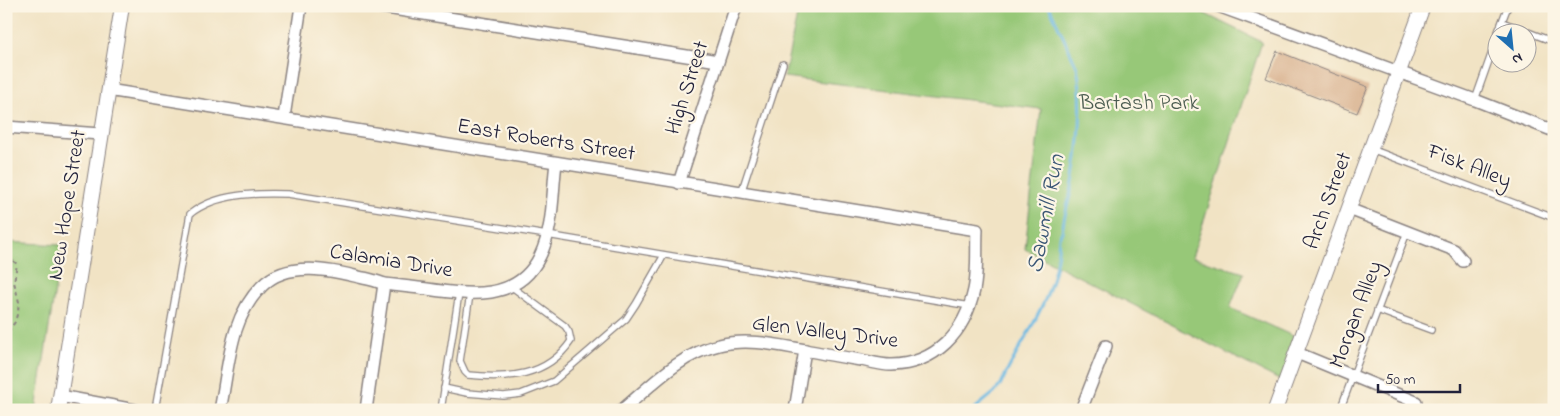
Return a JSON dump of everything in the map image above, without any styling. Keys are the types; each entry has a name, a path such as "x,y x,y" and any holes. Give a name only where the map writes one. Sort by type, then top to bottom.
{"street":[{"name":"New Hope Street","path":"59,403 100,134 122,6"},
{"path":"284,117 301,6"},
{"path":"374,6 718,61"},
{"name":"High Street","path":"679,183 736,6"},
{"path":"1218,6 1475,100 1554,131"},
{"name":"Arch Street","path":"1275,410 1423,6"},
{"name":"East Roberts Street","path":"108,90 977,230"},
{"path":"6,127 100,134"},
{"name":"Calamia Drive","path":"220,410 235,329 244,310 262,285 275,277 292,271 310,269 363,278 384,284 464,294 494,292 512,287 532,269 540,256 547,235 556,162"},
{"path":"1349,209 1454,250 1463,261"},
{"name":"Glen Valley Drive","path":"622,410 674,366 696,352 720,345 748,342 776,344 890,365 920,361 938,350 956,333 968,313 975,288 977,230"},
{"path":"366,410 384,284"},
{"path":"1082,410 1106,346"},
{"path":"795,410 805,350"},
{"path":"1297,353 1416,402 1413,410"},
{"path":"59,403 135,410"}],"lane":[{"path":"1502,22 1508,6"},
{"path":"1538,36 1554,42"},
{"path":"1475,100 1488,63"},
{"path":"741,193 783,64"},
{"name":"Fisk Alley","path":"1371,149 1554,218"},
{"path":"155,410 190,214 201,205 245,195 264,193 288,194 547,235 970,306"},
{"name":"Morgan Alley","path":"1340,410 1407,232"},
{"path":"444,388 474,394 504,396 521,394 554,381 626,319 664,255"},
{"path":"464,294 460,361 465,372 468,375 496,377 523,375 553,359 571,341 565,326 512,287"},
{"path":"441,410 464,294"},
{"path":"1377,310 1431,330"}],"path":[{"path":"6,259 10,259 16,264 14,282 19,302 15,322 6,335"}],"green space":[{"name":"Bartash Park","path":"799,6 1189,6 1262,42 1192,257 1244,273 1230,308 1302,340 1285,383 1025,249 1041,109 784,77"},
{"path":"6,242 62,245 36,410 6,410"}],"building":[{"path":"1277,51 1368,87 1357,113 1266,78"}],"waterway":[{"name":"Sawmill Run","path":"973,410 995,392 1001,384 1046,298 1057,259 1059,237 1062,232 1073,184 1080,122 1079,81 1077,67 1049,6"}]}
